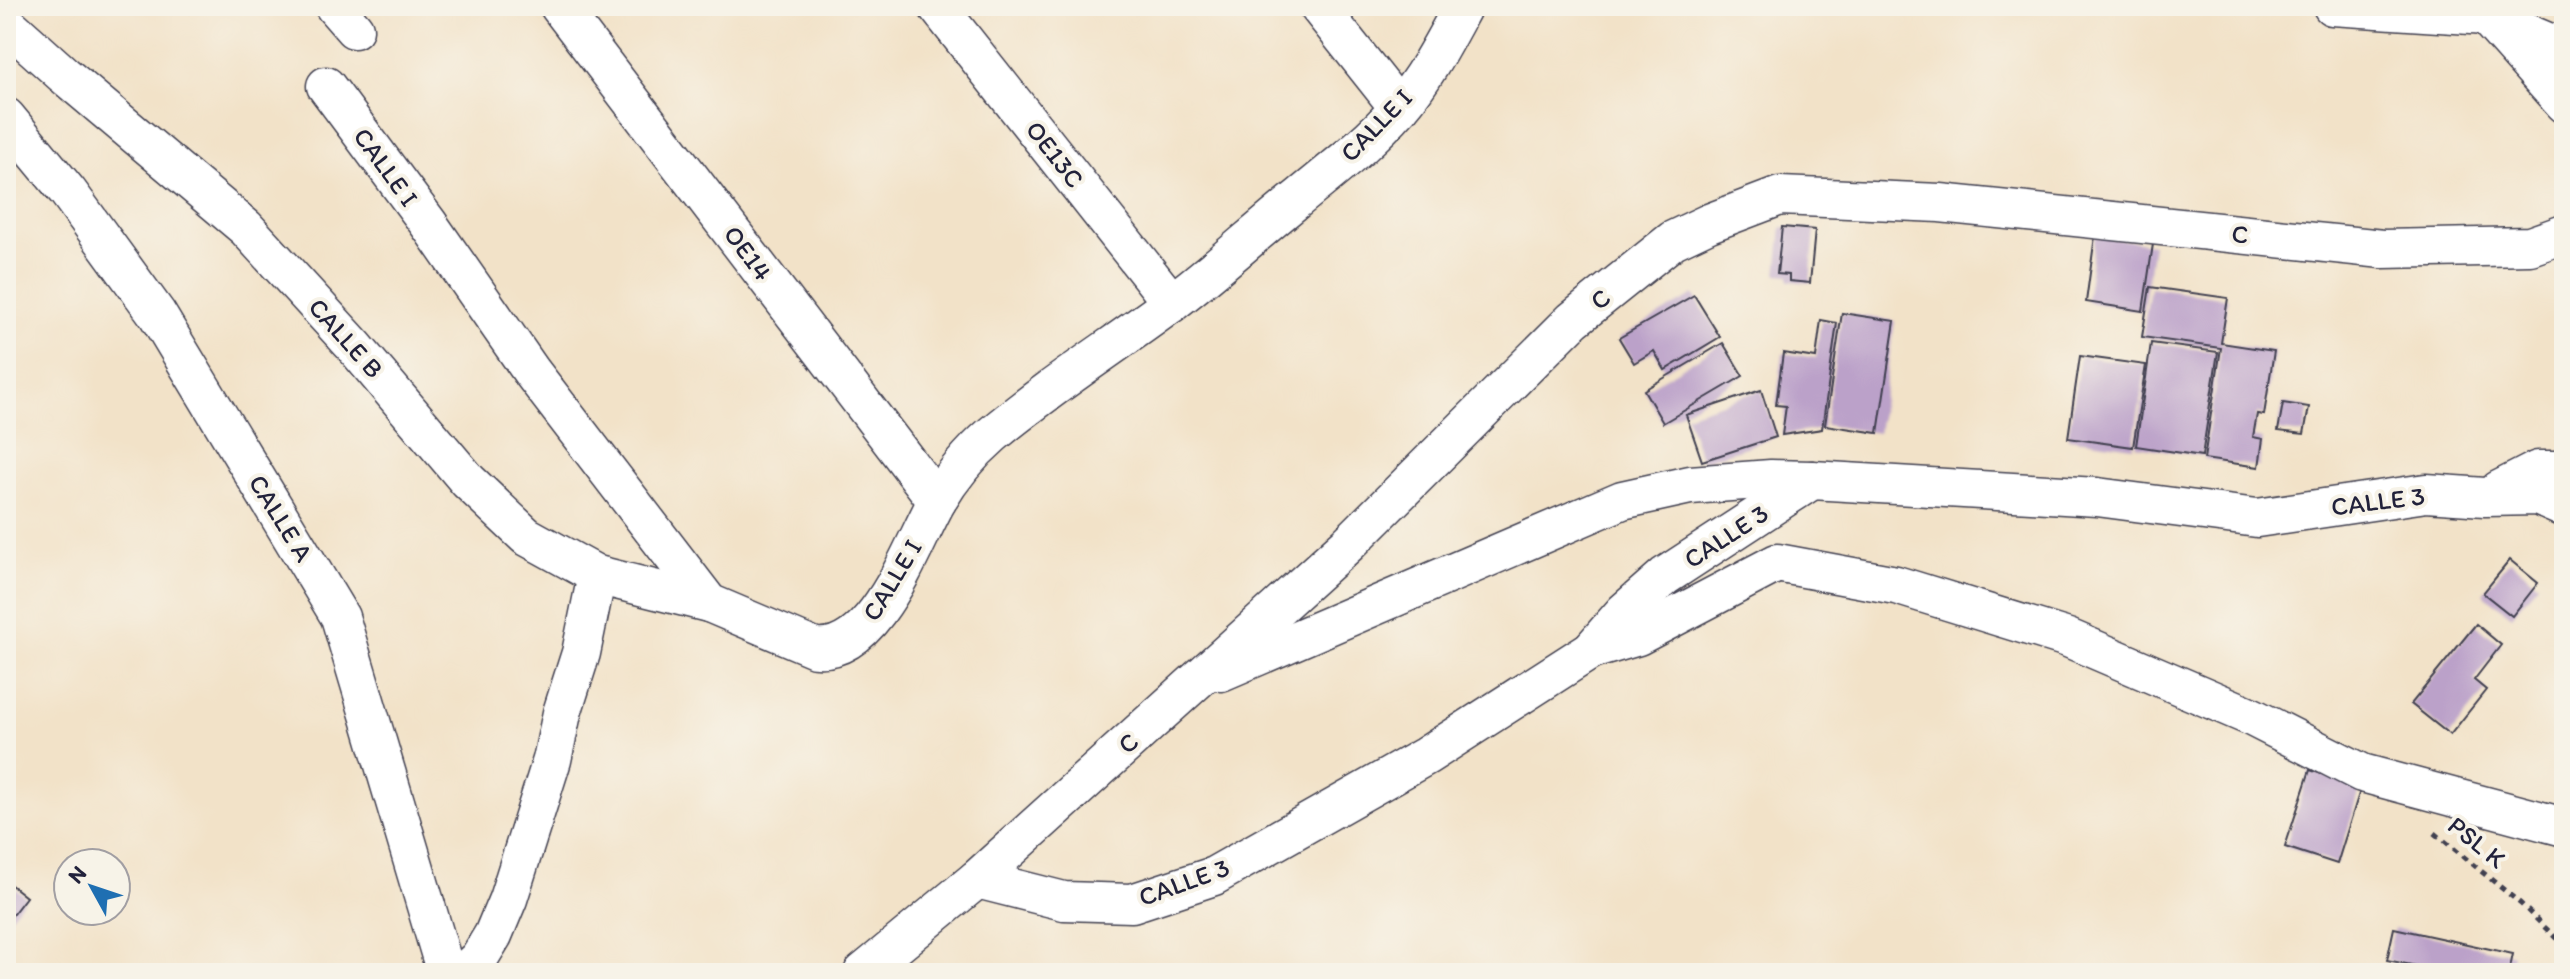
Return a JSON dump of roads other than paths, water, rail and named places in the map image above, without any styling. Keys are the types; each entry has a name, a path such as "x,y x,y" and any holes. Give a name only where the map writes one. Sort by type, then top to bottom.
{"street":[{"name":"OE14","path":"559,6 937,501"},
{"name":"OE13C","path":"937,6 1172,303"},
{"path":"1318,6 1399,108"},
{"name":"CALLE I","path":"326,86 428,223 531,371 709,603 815,648 827,649 858,633 873,617 892,588 937,501 966,459 994,433 1172,303 1345,160 1399,108 1423,75 1463,6"},
{"path":"2332,6 2479,11 2564,49"},
{"path":"2479,11 2564,104"},
{"name":"CALLE B","path":"6,23 246,228 354,346 468,481 509,522 526,536 597,575 709,603"},
{"name":"CALLE A","path":"6,117 68,192 157,314 340,617 446,973"},
{"name":"C","path":"863,973 977,879 1348,544 1573,320 1673,240 1780,196 1940,203 2383,249 2530,246 2564,234"},
{"path":"2485,497 2551,470"},
{"path":"1192,684 1622,500 1690,485 1771,479 1812,480"},
{"name":"CALLE 3","path":"977,879 1064,901 1132,903 1214,876 1426,756 1591,650 1624,612 1665,576 1812,480 2097,497 2257,518 2426,493 2485,497 2537,496 2564,508"},
{"path":"1591,650 1638,636 1777,563 1896,585 2068,638 2252,717 2362,773 2564,827"},
{"path":"463,973 479,958 493,935 508,899 552,760 562,713 581,653 597,575"}]}
